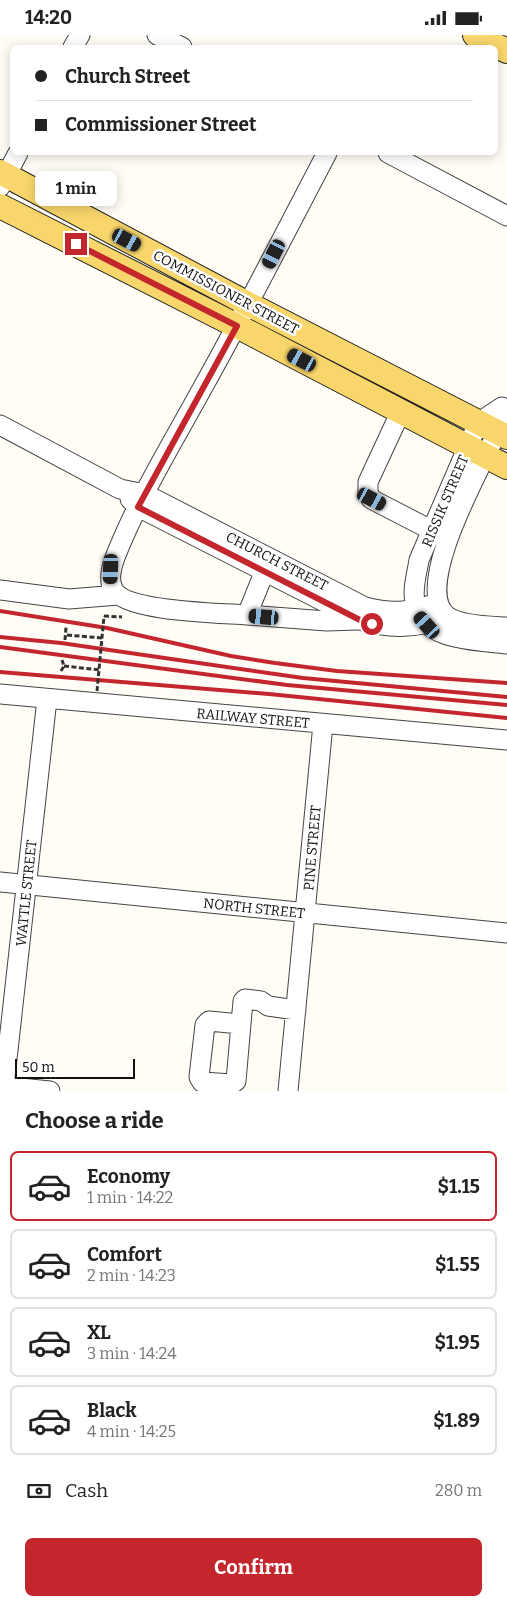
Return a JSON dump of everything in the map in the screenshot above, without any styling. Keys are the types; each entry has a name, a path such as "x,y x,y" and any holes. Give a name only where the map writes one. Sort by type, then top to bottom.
{"main road":[{"path":"475,35 495,45"},
{"name":"COMMISSIONER STREET","path":"2,178 494,431"},
{"name":"COMMISSIONER STREET","path":"0,206 237,326 507,467"}],"street":[{"path":"157,35 178,45"},
{"path":"2,178 17,155"},
{"path":"326,155 237,326 141,501 115,556 111,569 114,588 126,601 142,605 212,614 328,621 360,620"},
{"path":"392,155 507,216"},
{"path":"494,431 504,402"},
{"path":"401,411 368,482 368,492 372,499 431,530"},
{"name":"CHURCH STREET","path":"0,425 141,501 268,565 365,607 393,612 417,608 443,610"},
{"name":"RISSIK STREET","path":"417,608 414,602 419,560 431,530 477,451 494,431"},
{"name":"RISSIK STREET","path":"443,610 436,591 438,568 477,451"},
{"path":"247,615 268,565"},
{"name":"CHURCH STREET","path":"268,565 360,620 391,627 427,625 443,610"},
{"path":"0,590 69,599 114,588"},
{"path":"417,608 419,616 427,625 438,632 456,637 507,644"},
{"path":"443,610 476,624 507,627"},
{"name":"RAILWAY STREET","path":"0,694 507,740"},
{"name":"WATTLE STREET","path":"2,1086 27,885 47,699"},
{"name":"PINE STREET","path":"288,1091 323,724"},
{"name":"NORTH STREET","path":"0,882 507,933"},
{"path":"241,1016 245,999 261,1001 268,1006 296,1010"},
{"path":"2,1086 50,1091"}],"path":[{"path":"98,691 104,616 132,617"},
{"path":"65,640 67,635 66,627"},
{"path":"67,635 102,638"},
{"path":"61,671 64,666 62,660"},
{"path":"64,666 100,670"}],"railway":[{"path":"0,611 107,628 231,656 275,663 337,671 507,683"},
{"path":"0,637 61,643 303,678 507,697"},
{"path":"0,647 287,685 507,705"},
{"path":"0,672 269,694 507,718"}],"route":[{"path":"76,244 237,326 138,507 360,620 372,624"}]}
